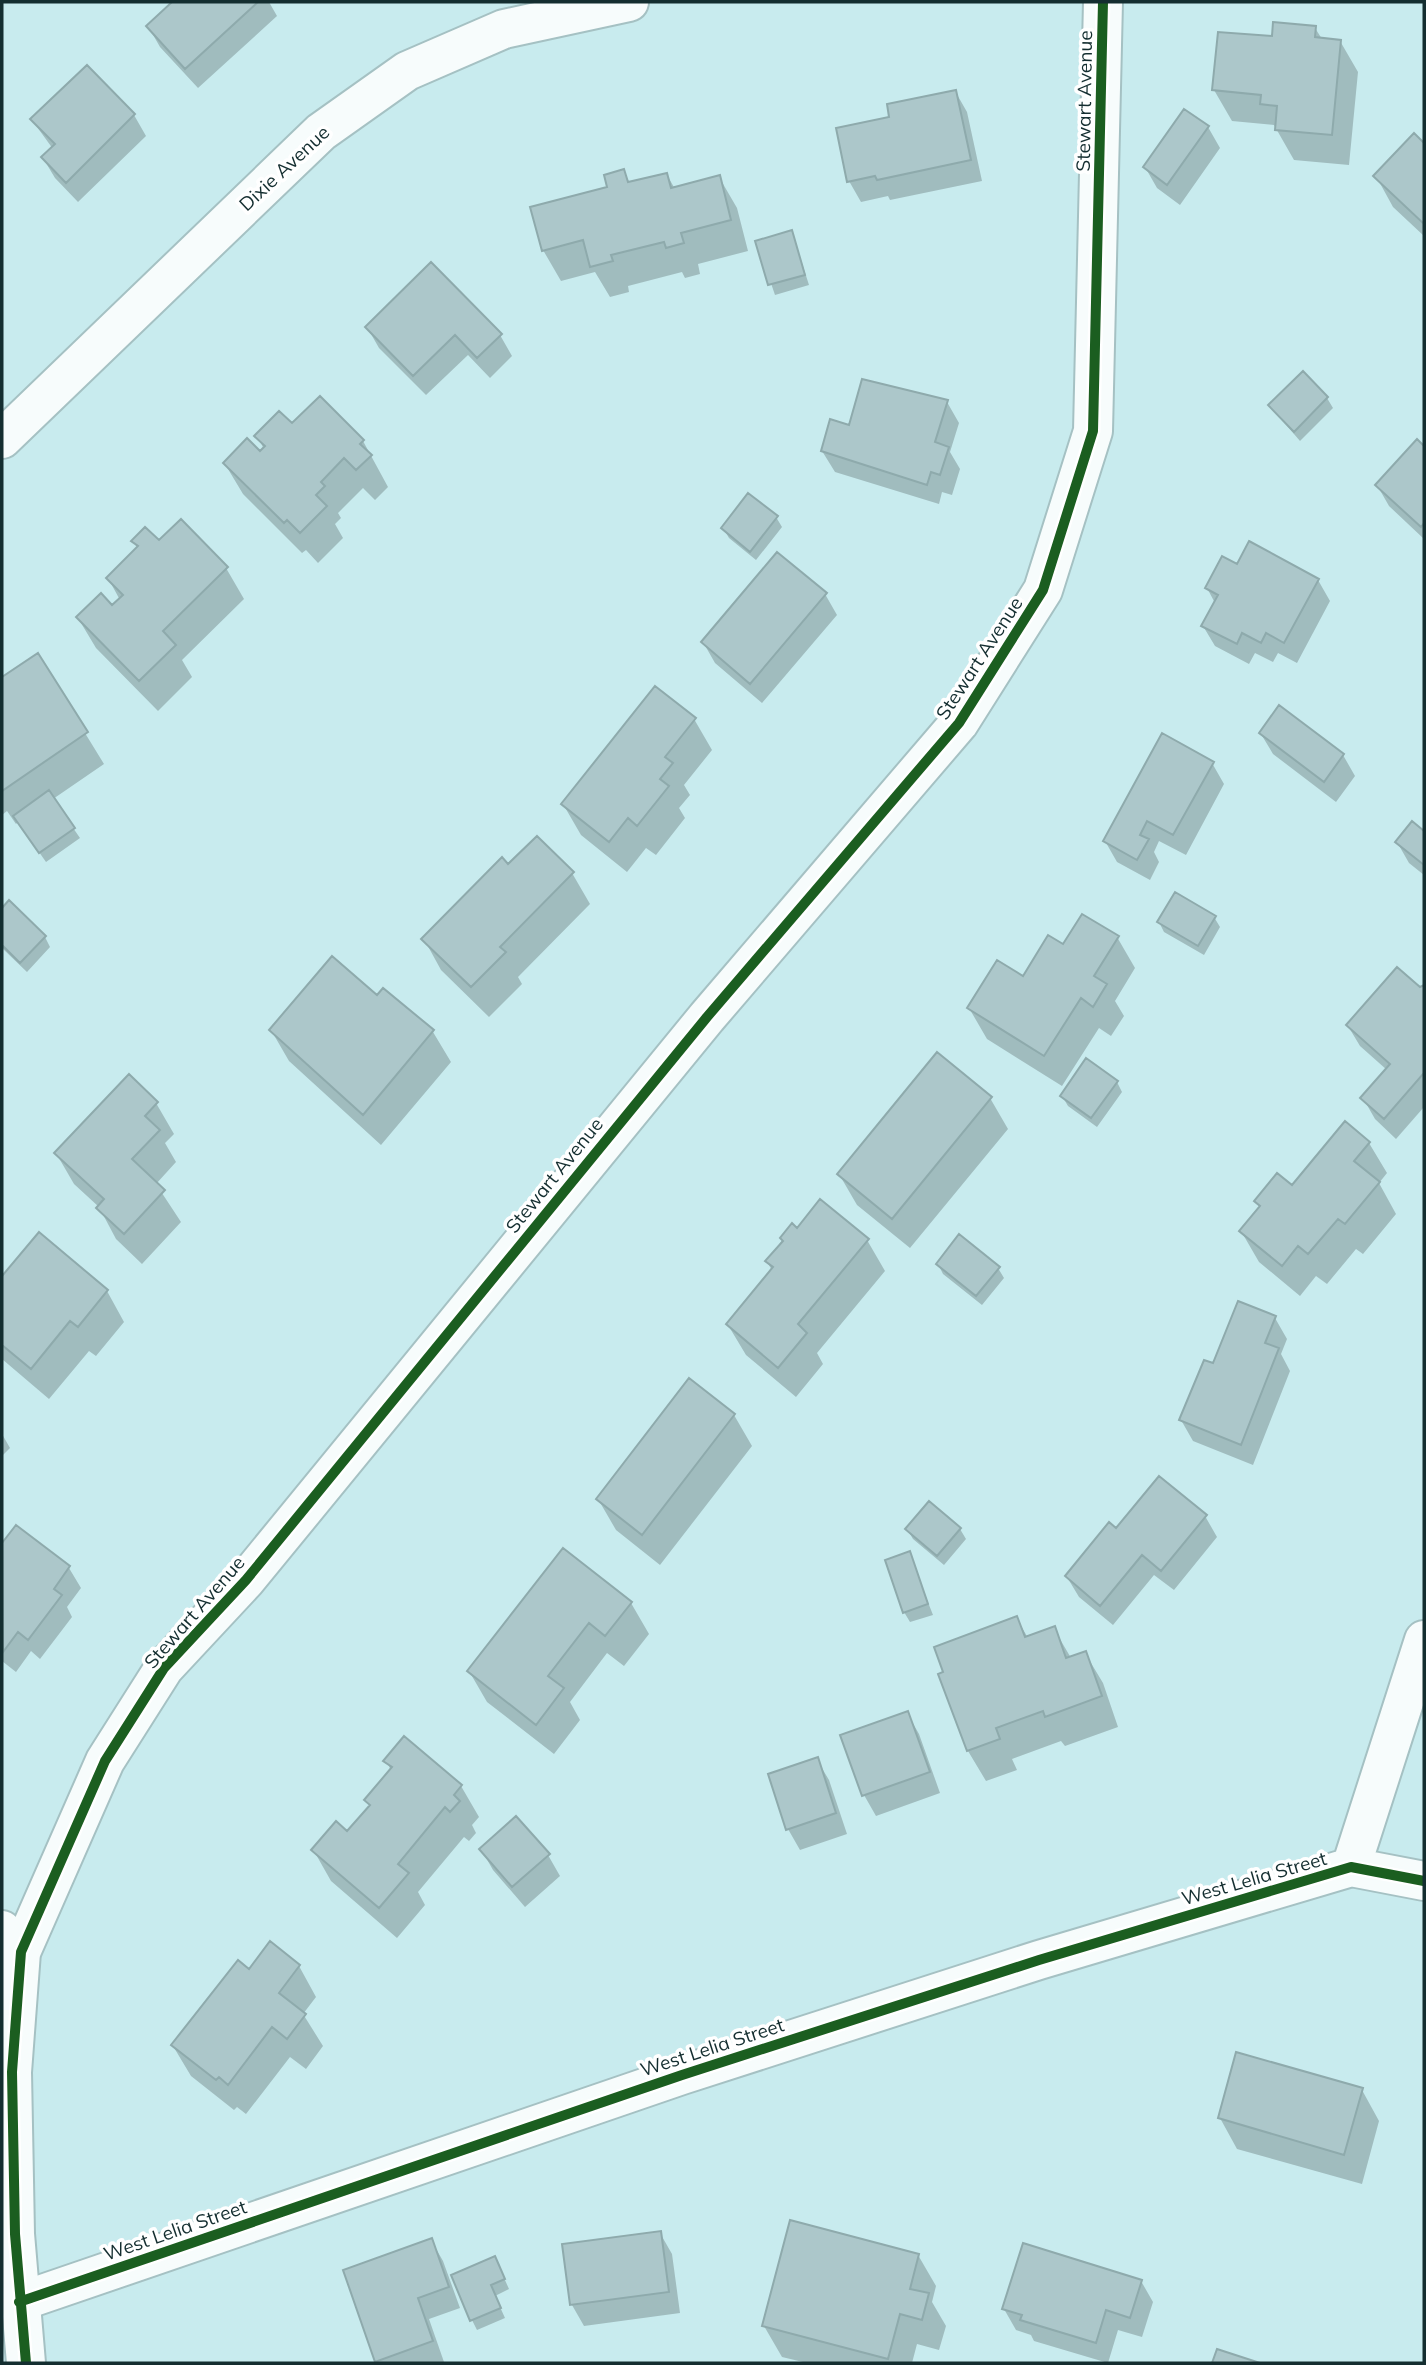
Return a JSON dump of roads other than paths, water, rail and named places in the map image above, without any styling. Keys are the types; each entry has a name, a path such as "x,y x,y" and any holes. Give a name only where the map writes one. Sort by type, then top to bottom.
{"street":[{"name":"Dixie Avenue","path":"2,439 321,132 396,79 504,29 629,2"},
{"name":"Stewart Avenue","path":"26,2363 19,2302 11,1941 105,1761 164,1668 246,1580 707,1017 960,723 1043,590 1093,431 1103,2"},
{"path":"1351,1867 1424,1640"},
{"name":"West Lelia Street","path":"19,2302 682,2075 1039,1960 1351,1867 1424,1881"}]}
